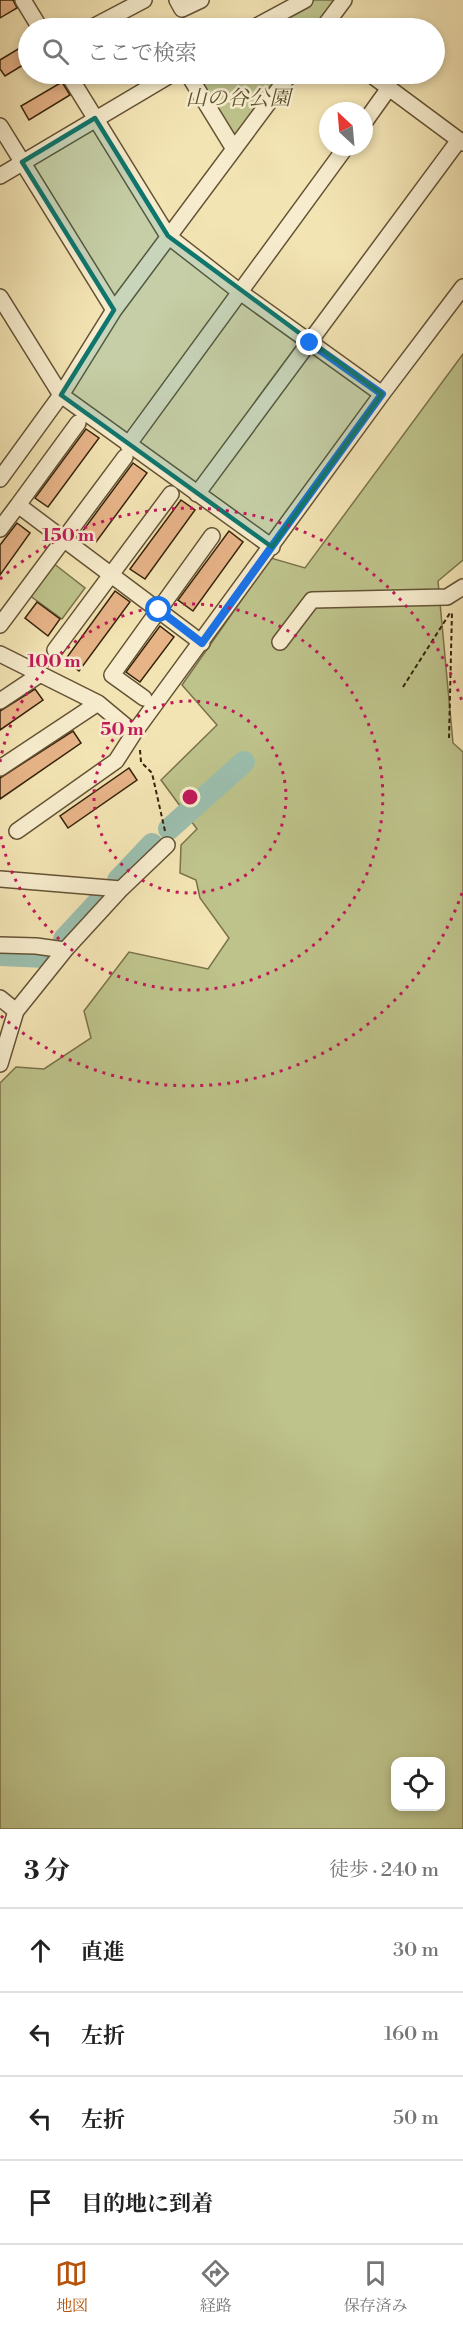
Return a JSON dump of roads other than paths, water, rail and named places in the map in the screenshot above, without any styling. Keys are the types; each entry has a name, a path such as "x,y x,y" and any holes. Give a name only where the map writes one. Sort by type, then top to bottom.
{"street":[{"path":"23,0 34,18"},
{"path":"110,18 144,0"},
{"path":"177,0 182,9 201,0"},
{"path":"272,18 305,0"},
{"path":"330,18 344,0"},
{"path":"74,84 168,236 240,292 382,394"},
{"path":"0,176 154,84"},
{"path":"194,84 234,149"},
{"path":"2,468 61,394 114,310 283,84"},
{"path":"197,494 461,142 384,84"},
{"path":"373,110 389,88"},
{"path":"0,126 114,310"},
{"path":"0,625 65,540 126,451 339,156"},
{"path":"17,831 116,761 134,733 382,394 463,287"},
{"path":"0,297 61,394 126,451 197,494 272,547"},
{"path":"0,528 78,423"},
{"path":"54,650 171,494"},
{"path":"18,505 202,643"},
{"path":"144,698 112,675 212,536"},
{"path":"280,642 312,600 447,597 463,587"},
{"path":"0,654 98,703 134,733"},
{"path":"0,701 39,675"},
{"path":"0,768 98,703"},
{"path":"0,1064 16,1011 65,950 166,845"},
{"path":"0,879 122,889"},
{"path":"0,945 65,950"},
{"path":"0,998 16,1011"}],"waterway":[{"path":"169,829 244,762"},
{"path":"118,880 152,844"},
{"path":"64,939 103,897"},
{"path":"0,955 46,957"}],"park label":[{"name":"山の谷公園","path":"238,99"}]}
